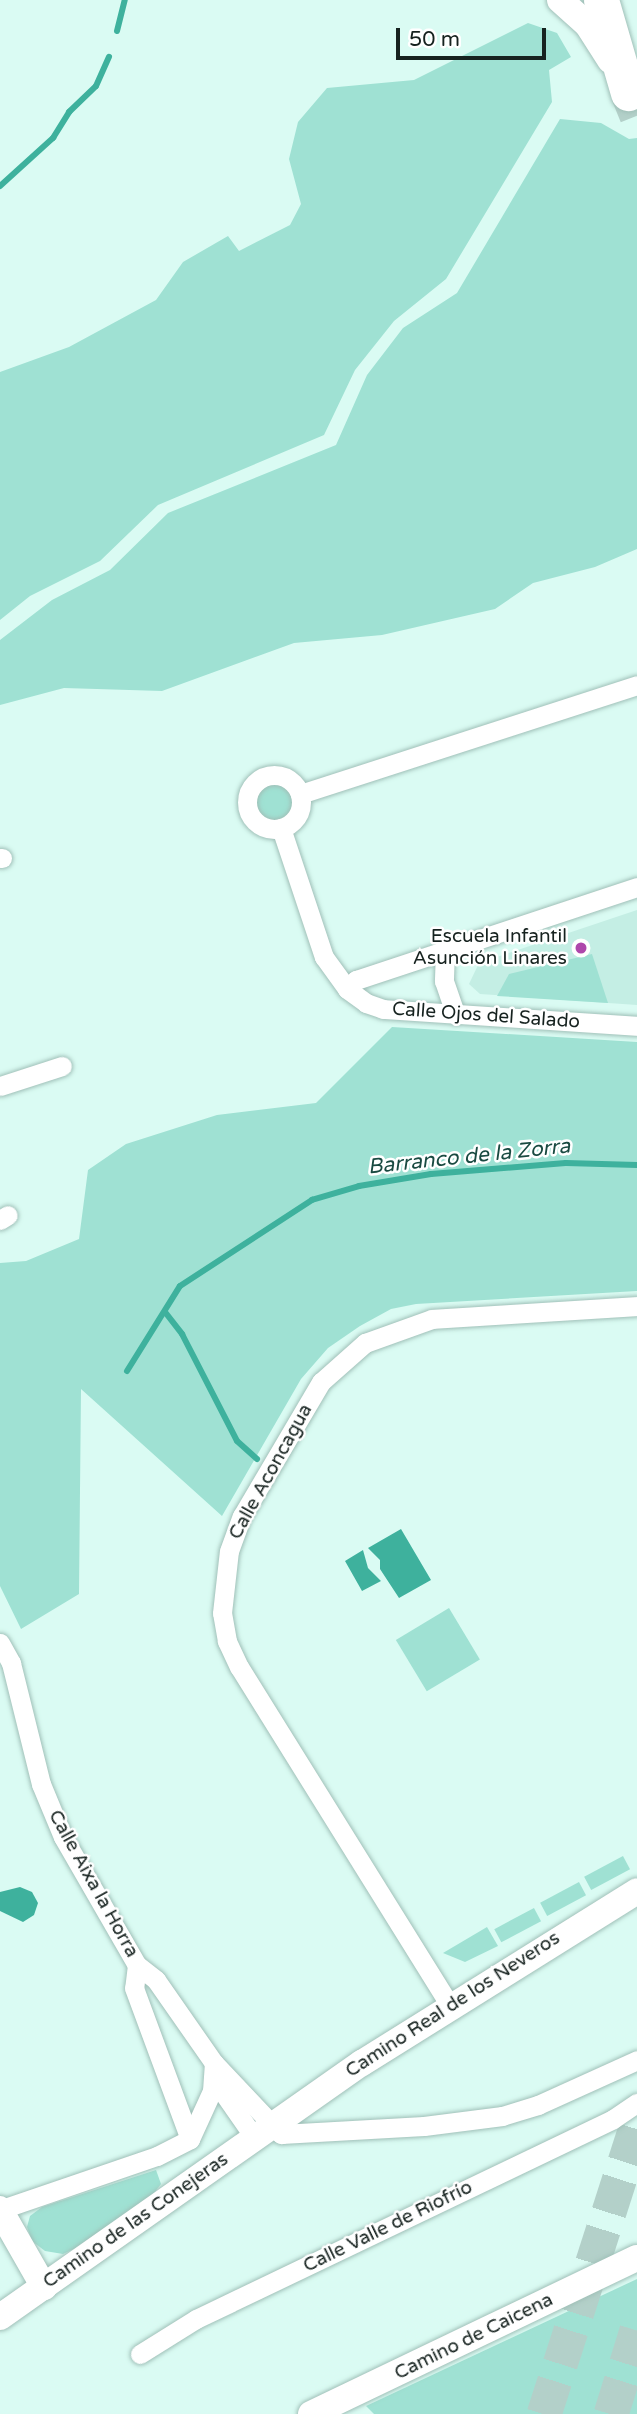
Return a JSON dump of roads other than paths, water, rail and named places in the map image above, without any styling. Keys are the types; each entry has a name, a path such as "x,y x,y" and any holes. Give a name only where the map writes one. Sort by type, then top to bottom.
{"highway":[{"path":"601,0 628,93"}],"street":[{"path":"559,0 598,40 628,93"},
{"path":"300,794 637,685"},
{"path":"281,775 300,794 296,819 281,828 264,827 250,815 250,789 263,777 281,775"},
{"name":"Calle Ojos del Salado","path":"281,828 324,957 347,989 383,1009 637,1026"},
{"path":"347,989 356,980 637,887"},
{"path":"445,950 444,981 456,1015"},
{"path":"0,1086 62,1066"},
{"name":"Calle Aconcagua","path":"449,2004 239,1667 227,1641 222,1614 229,1551 242,1516 321,1382 365,1343 432,1319 637,1306"},
{"name":"Calle Aixa la Horra","path":"0,1643 11,1663 41,1784 63,1837 137,1965 156,1980 214,2070 263,2131"},
{"name":"Camino Real de los Neveros","path":"263,2131 449,2004 637,1891"},
{"name":"Calle Aixa la Horra","path":"137,1965 134,1988 190,2138"},
{"path":"263,2131 296,2135 330,2129 424,2126 502,2116 538,2105 635,2065"},
{"path":"44,2287 1,2208 157,2156 190,2138 200,2125 214,2070"},
{"path":"304,2102 330,2129"},
{"name":"Calle Valle de Riofrío","path":"140,2354 196,2319 613,2119 637,2103"},
{"name":"Camino de las Conejeras","path":"0,2317 263,2131"},
{"name":"Camino de Caicena","path":"311,2414 637,2258"}],"waterway":[{"path":"117,31 125,0"},
{"path":"0,186 53,138 69,112 96,86 109,57"},
{"name":"Barranco de la Zorra","path":"127,1371 180,1286 312,1200 359,1186 431,1174 566,1163 637,1165"},
{"path":"165,1312 182,1334 237,1441 257,1459"}],"tunnel":[{"path":"628,93 637,115"},
{"path":"544,2414 637,2124"},
{"path":"611,2414 637,2330"}],"place":[{"name":"Escuela Infantil Asunción Linares","path":"581,948"}]}
